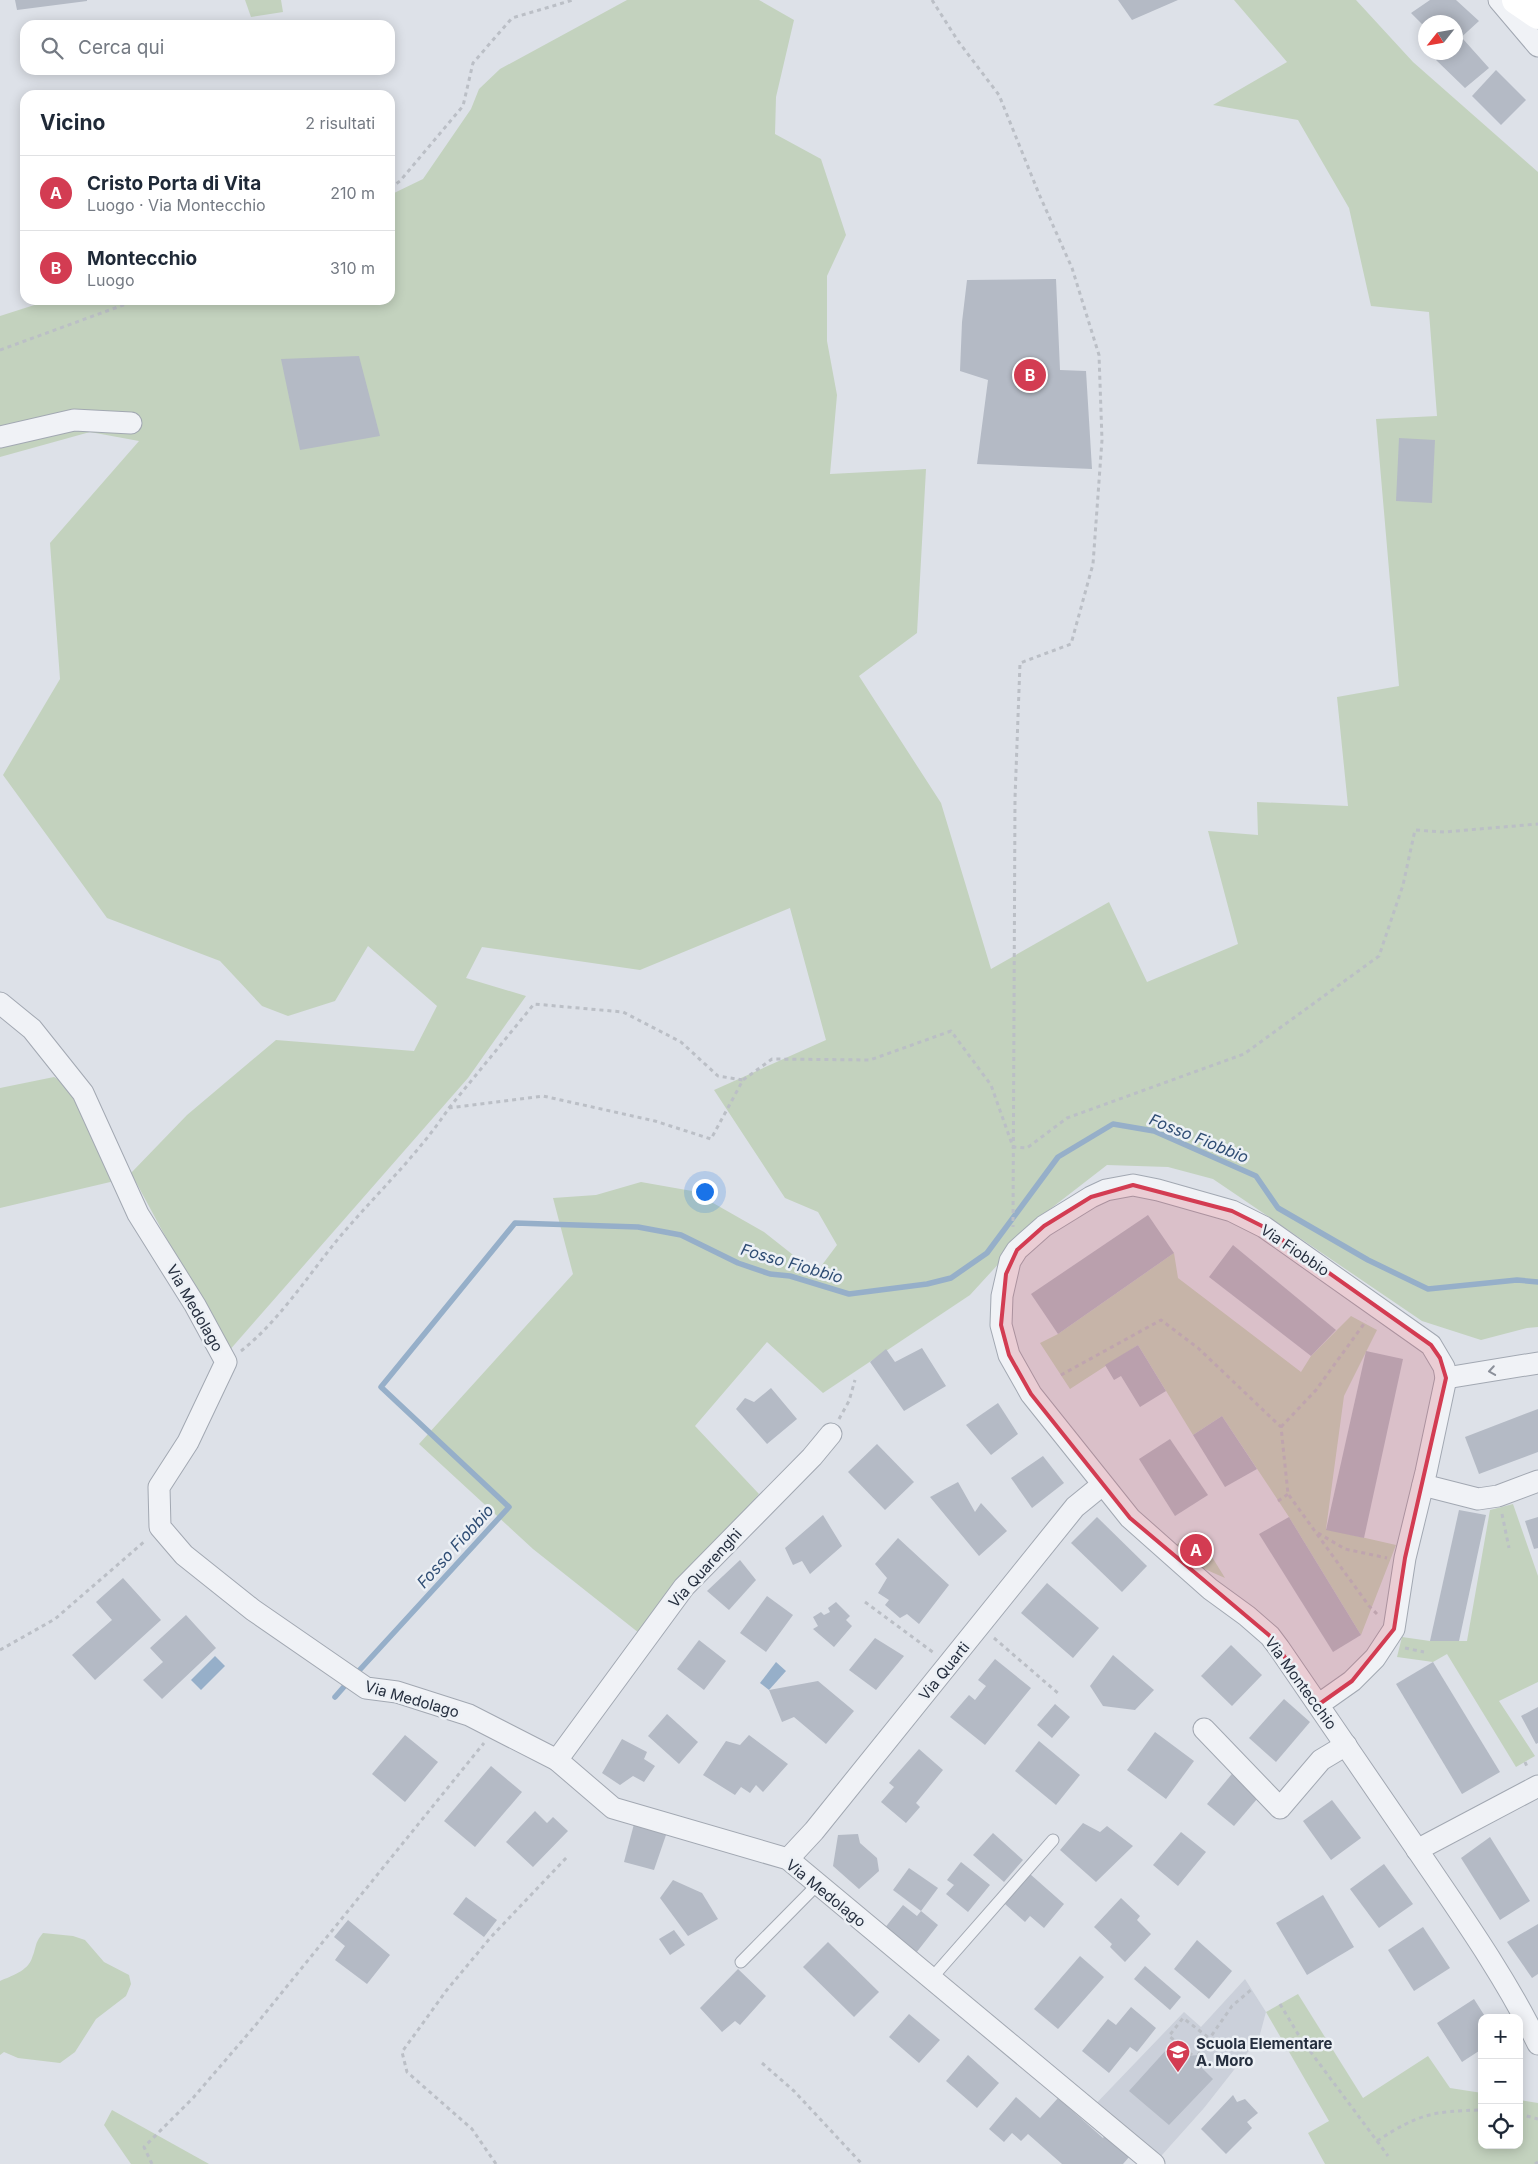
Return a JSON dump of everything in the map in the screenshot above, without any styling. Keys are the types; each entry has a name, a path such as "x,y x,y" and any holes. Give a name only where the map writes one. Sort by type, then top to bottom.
{"street":[{"path":"1498,0 1538,46"},
{"path":"1516,0 1538,15"},
{"path":"0,437 74,420 131,422"},
{"name":"Via Medolago","path":"0,1003 32,1030 83,1093 138,1214 195,1305 226,1362 188,1442 159,1487 160,1526 184,1555 253,1610 366,1688 397,1692 469,1715 557,1760 613,1808 788,1859 1154,2164"},
{"name":"Via Fiobbio","path":"1015,1243 1091,1197 1106,1190 1133,1185 1158,1190 1240,1215 1264,1227 1431,1345 1442,1363 1446,1378"},
{"name":"Via Montecchio","path":"1015,1243 1002,1296 1002,1325 1009,1355 1031,1394 1130,1518 1166,1552 1270,1636 1458,1909 1525,2017 1538,2044"},
{"path":"1318,1705 1352,1681 1374,1658 1394,1629 1405,1558 1446,1378 1538,1363"},
{"name":"Via Quarenghi","path":"557,1760 684,1587 812,1457 831,1434"},
{"path":"1423,1485 1478,1499 1498,1496 1538,1480"},
{"name":"Via Quarti","path":"788,1859 814,1831 1075,1507 1102,1485"},
{"path":"1204,1729 1280,1808 1321,1760 1346,1745"},
{"path":"1417,1850 1538,1786"}],"lane":[{"path":"931,1979 1053,1840"},
{"path":"741,1962 818,1884"}],"path":[{"path":"395,184 463,106 473,63 512,18 573,0"},
{"path":"932,0 958,41 999,95 1072,268 1099,355 1102,440 1093,564 1071,644 1020,663 1016,798 1013,1148 1015,1243"},
{"path":"0,350 123,305"},
{"path":"1013,1148 1027,1148 1067,1118 1244,1054 1379,956 1403,885 1415,830 1444,832 1538,824"},
{"path":"226,1362 259,1337 339,1238 427,1141 449,1108 534,1004 622,1012 681,1042 718,1076 743,1080"},
{"path":"449,1108 543,1096 655,1121 711,1139 743,1080 772,1059 870,1060 951,1031 991,1085 1013,1148"},
{"path":"1281,1427 1316,1390 1376,1306"},
{"path":"1061,1375 1161,1320 1198,1348 1281,1427 1288,1494 1317,1532 1368,1606 1394,1629"},
{"path":"831,1434 849,1401 855,1380"},
{"path":"1278,1501 1288,1494"},
{"path":"1498,1496 1508,1548"},
{"path":"0,1650 55,1619 160,1526"},
{"path":"1317,1532 1345,1549 1382,1558 1405,1558"},
{"path":"865,1602 949,1664"},
{"path":"980,1627 1059,1694"},
{"path":"152,2164 144,2147 193,2098 254,2026 282,1988 305,1965 495,1728"},
{"path":"496,2164 472,2129 407,2072 402,2052 446,1991 484,1945 568,1856"},
{"path":"1198,2055 1239,1998 1252,1989"},
{"path":"1280,2004 1301,2038 1388,2156"},
{"path":"1192,2055 1169,2036 1183,2018 1209,2038"},
{"path":"762,2063 794,2091 862,2164"},
{"path":"1377,2141 1404,2124 1434,2113 1478,2110"},
{"path":"1523,2115 1538,2118"}],"highlighted area":[{"path":"1133,1185 1232,1211 1264,1227 1348,1286 1431,1345 1440,1358 1446,1378 1405,1558 1394,1629 1352,1681 1318,1705 1270,1636 1130,1518 1031,1394 1009,1355 1001,1325 1006,1274 1017,1250 1044,1226 1091,1197"}],"shaded area":[{"name":"Scuola Elementare A. Moro","path":"1245,1979 1266,2012 1259,2038 1204,2108 1154,2164 1089,2111 1184,2012 1201,2027"}],"green space":[{"path":"245,0 281,0 283,12 251,17"},
{"path":"627,0 759,0 794,20 776,97 775,134 821,159 846,235 827,276 827,341 837,395 830,474 926,469 917,633 859,676 941,803 991,969 1109,902 1147,982 1238,944 1208,831 1258,835 1257,802 1348,806 1337,697 1399,686 1376,419 1437,416 1429,312 1371,306 1349,208 1298,120 1213,105 1287,62 1234,0 1356,0 1413,62 1538,172 1538,1327 1481,1340 1422,1321 1213,1179 1168,1167 1107,1165 1045,1213 970,1295 823,1393 767,1342 695,1426 759,1494 639,1633 533,1549 419,1444 573,1274 553,1198 596,1195 641,1182 692,1191 764,1232 816,1273 837,1245 818,1212 785,1198 714,1090 826,1040 790,908 640,970 482,947 466,978 526,996 468,1078 228,1352 131,1173 187,1115 276,1040 414,1051 437,1006 368,946 335,1001 288,1016 262,1006 220,961 107,918 3,775 60,679 50,543 139,441 90,432 0,457 0,316 34,305 395,305 395,193 423,179 471,109 479,89 500,69"},
{"path":"54,1077 83,1093 123,1179 0,1208 0,1088"},
{"path":"1174,1253 1178,1278 1301,1372 1311,1356 1351,1316 1377,1330 1344,1396 1326,1529 1396,1545 1361,1635 1289,1517 1222,1416 1193,1435 1138,1345 1070,1389 1040,1343 1058,1334"},
{"path":"1513,1504 1538,1576 1538,1682 1499,1701 1535,1756 1516,1767 1447,1654 1433,1662 1397,1657 1402,1637 1430,1641 1467,1641 1490,1510"},
{"path":"1196,1531 1225,1578 1166,1552"},
{"path":"43,1933 73,1936 85,1940 104,1962 129,1975 131,1984 126,1996 96,2019 75,2052 60,2063 18,2058 4,2052 0,2055 0,1981 19,1972 30,1963 38,1940"},
{"path":"1298,1994 1363,2098 1428,2056 1450,2088 1478,2092 1478,2149 1523,2149 1523,2101 1538,2103 1538,2164 1325,2164 1308,2133 1329,2121 1266,2012"},
{"path":"112,2110 209,2164 131,2164 104,2125"}],"water":[{"path":"215,1656 225,1666 201,1690 191,1680"},
{"path":"776,1662 786,1671 769,1690 760,1683"}],"building":[{"path":"15,0 87,0 87,1 17,10"},
{"path":"1118,0 1178,0 1132,20"},
{"path":"1430,0 1456,0 1479,21 1463,36 1463,15 1418,15 1418,20 1411,13"},
{"path":"1463,39 1489,68 1465,88 1436,60 1463,60"},
{"path":"1496,70 1526,100 1501,125 1472,96"},
{"path":"1056,279 1060,370 1086,371 1092,469 977,464 988,380 960,371 962,322 967,280"},
{"path":"359,356 380,436 300,450 281,359"},
{"path":"1399,438 1435,440 1432,503 1396,501"},
{"path":"1148,1215 1174,1253 1058,1334 1031,1294"},
{"path":"1233,1245 1336,1330 1311,1356 1209,1277"},
{"path":"1138,1345 1166,1391 1140,1407 1121,1376 1114,1380 1105,1365"},
{"path":"922,1348 946,1386 904,1411 870,1362 886,1349 895,1362"},
{"path":"1366,1351 1403,1359 1364,1538 1326,1530"},
{"path":"771,1388 797,1419 767,1444 736,1409 745,1398 754,1402"},
{"path":"998,1403 1018,1434 991,1455 966,1425"},
{"path":"1538,1409 1538,1452 1479,1474 1465,1437"},
{"path":"1222,1416 1257,1469 1225,1487 1193,1435"},
{"path":"1170,1439 1208,1495 1175,1516 1139,1459"},
{"path":"877,1444 914,1482 885,1510 848,1472"},
{"path":"1043,1456 1064,1483 1032,1508 1011,1478"},
{"path":"958,1482 975,1512 981,1503 1007,1531 979,1556 930,1497"},
{"path":"1459,1510 1486,1515 1459,1641 1430,1641"},
{"path":"823,1515 842,1546 810,1574 802,1561 793,1565 785,1548"},
{"path":"1097,1517 1147,1566 1122,1592 1071,1543"},
{"path":"1289,1517 1361,1635 1333,1652 1259,1534"},
{"path":"1538,1517 1538,1548 1534,1549 1525,1521"},
{"path":"898,1538 949,1585 919,1624 907,1614 900,1618 885,1605 889,1600 878,1593 887,1578 875,1564"},
{"path":"740,1560 756,1580 729,1610 707,1591"},
{"path":"123,1578 161,1620 95,1680 72,1655 112,1620 96,1602"},
{"path":"1047,1583 1099,1628 1073,1658 1021,1613"},
{"path":"767,1596 793,1615 766,1652 740,1633"},
{"path":"836,1602 850,1616 846,1620 852,1626 834,1647 813,1629 818,1626 813,1617 821,1612 824,1615 830,1612 828,1608"},
{"path":"186,1615 216,1648 162,1699 143,1680 163,1662 150,1648"},
{"path":"875,1638 904,1656 876,1690 849,1670"},
{"path":"699,1640 726,1661 704,1690 677,1669"},
{"path":"1231,1645 1262,1675 1232,1706 1201,1676"},
{"path":"1113,1655 1154,1690 1135,1710 1103,1706 1090,1686"},
{"path":"995,1659 1031,1688 985,1745 950,1717 969,1695 975,1700 986,1686 978,1680"},
{"path":"1433,1662 1500,1772 1462,1794 1396,1684"},
{"path":"818,1681 854,1711 826,1744 794,1717 782,1722 769,1690"},
{"path":"1284,1699 1310,1722 1276,1762 1249,1738"},
{"path":"1055,1704 1070,1717 1052,1738 1037,1725"},
{"path":"1538,1707 1538,1743 1536,1744 1521,1716"},
{"path":"667,1714 698,1742 679,1764 648,1736"},
{"path":"1155,1732 1194,1761 1166,1799 1127,1770"},
{"path":"405,1735 438,1762 405,1802 372,1774"},
{"path":"749,1735 788,1764 763,1792 756,1785 750,1793 741,1787 735,1795 703,1775 726,1741 740,1745"},
{"path":"622,1739 647,1752 644,1759 655,1766 644,1782 633,1776 620,1785 602,1773"},
{"path":"1039,1741 1080,1775 1056,1805 1015,1771"},
{"path":"919,1749 943,1770 916,1803 920,1807 906,1823 881,1802 894,1787 889,1783"},
{"path":"491,1766 522,1792 475,1847 444,1821"},
{"path":"1236,1769 1263,1792 1234,1826 1207,1804"},
{"path":"1332,1800 1361,1838 1331,1860 1303,1821"},
{"path":"535,1811 547,1823 553,1817 568,1831 533,1867 506,1842"},
{"path":"1083,1823 1100,1832 1107,1826 1133,1846 1096,1882 1060,1850"},
{"path":"634,1824 666,1835 654,1870 624,1862"},
{"path":"1181,1832 1206,1852 1178,1886 1153,1865"},
{"path":"993,1833 1023,1860 1004,1882 973,1855"},
{"path":"858,1834 860,1843 877,1858 879,1871 859,1889 833,1866 838,1835"},
{"path":"1490,1837 1530,1901 1500,1920 1461,1858"},
{"path":"961,1862 990,1885 968,1912 946,1894 954,1885 947,1880"},
{"path":"1384,1864 1413,1904 1379,1928 1350,1889"},
{"path":"909,1868 938,1888 921,1911 893,1890"},
{"path":"1030,1874 1064,1904 1044,1928 1030,1916 1025,1922 1005,1904"},
{"path":"673,1880 702,1893 718,1919 688,1936 660,1898"},
{"path":"1323,1895 1354,1947 1307,1975 1276,1923"},
{"path":"466,1897 497,1920 484,1937 453,1914"},
{"path":"1121,1898 1140,1916 1137,1920 1151,1934 1125,1962 1110,1947 1112,1944 1094,1927"},
{"path":"903,1905 917,1916 921,1911 938,1925 916,1953 884,1929"},
{"path":"348,1920 390,1955 367,1984 335,1960 345,1946 334,1937"},
{"path":"1538,1924 1538,1974 1532,1978 1507,1942"},
{"path":"1423,1927 1450,1968 1414,1991 1388,1950"},
{"path":"674,1930 685,1945 670,1955 659,1939"},
{"path":"1197,1940 1232,1971 1209,1999 1174,1969"},
{"path":"828,1942 879,1992 854,2017 803,1967"},
{"path":"1080,1956 1104,1977 1058,2029 1034,2009"},
{"path":"1145,1966 1181,1997 1170,2010 1134,1979"},
{"path":"738,1969 766,1996 740,2025 735,2021 722,2032 700,2008"},
{"path":"1474,1999 1483,2014 1478,2014 1478,2052 1462,2062 1437,2023"},
{"path":"1131,2007 1156,2028 1137,2052 1130,2047 1109,2073 1082,2051 1108,2019 1116,2025"},
{"path":"909,2014 940,2040 919,2063 889,2037"},
{"path":"1167,2049 1180,2061 1188,2056 1198,2055 1202,2068 1213,2079 1169,2125 1129,2091"},
{"path":"968,2055 999,2083 977,2108 946,2081"},
{"path":"1233,2095 1237,2102 1245,2099 1258,2113 1247,2122 1252,2128 1226,2154 1201,2129"},
{"path":"1016,2097 1040,2118 1058,2098 1103,2138 1105,2135 1130,2156 1123,2164 1062,2164 1028,2134 1021,2141 1012,2133 1004,2142 989,2129"}],"waterway":[{"name":"Fosso Fiobbio","path":"355,1675 509,1507 381,1387 515,1223 638,1227 681,1235 738,1263 770,1274 790,1276 849,1294 927,1284 951,1278 987,1253 1058,1157 1113,1124 1154,1131 1256,1176 1278,1208 1368,1260 1428,1289 1517,1280 1538,1282"},
{"name":"Fosso Fiobbio","path":"335,1697 349,1681"}],"place":[{"name":"Montecchio","path":"1030,375"},
{"name":"Cristo Porta di Vita","path":"1196,1550"},
{"name":"Scuola Elementare A. Moro","path":"1178,2073"}]}
